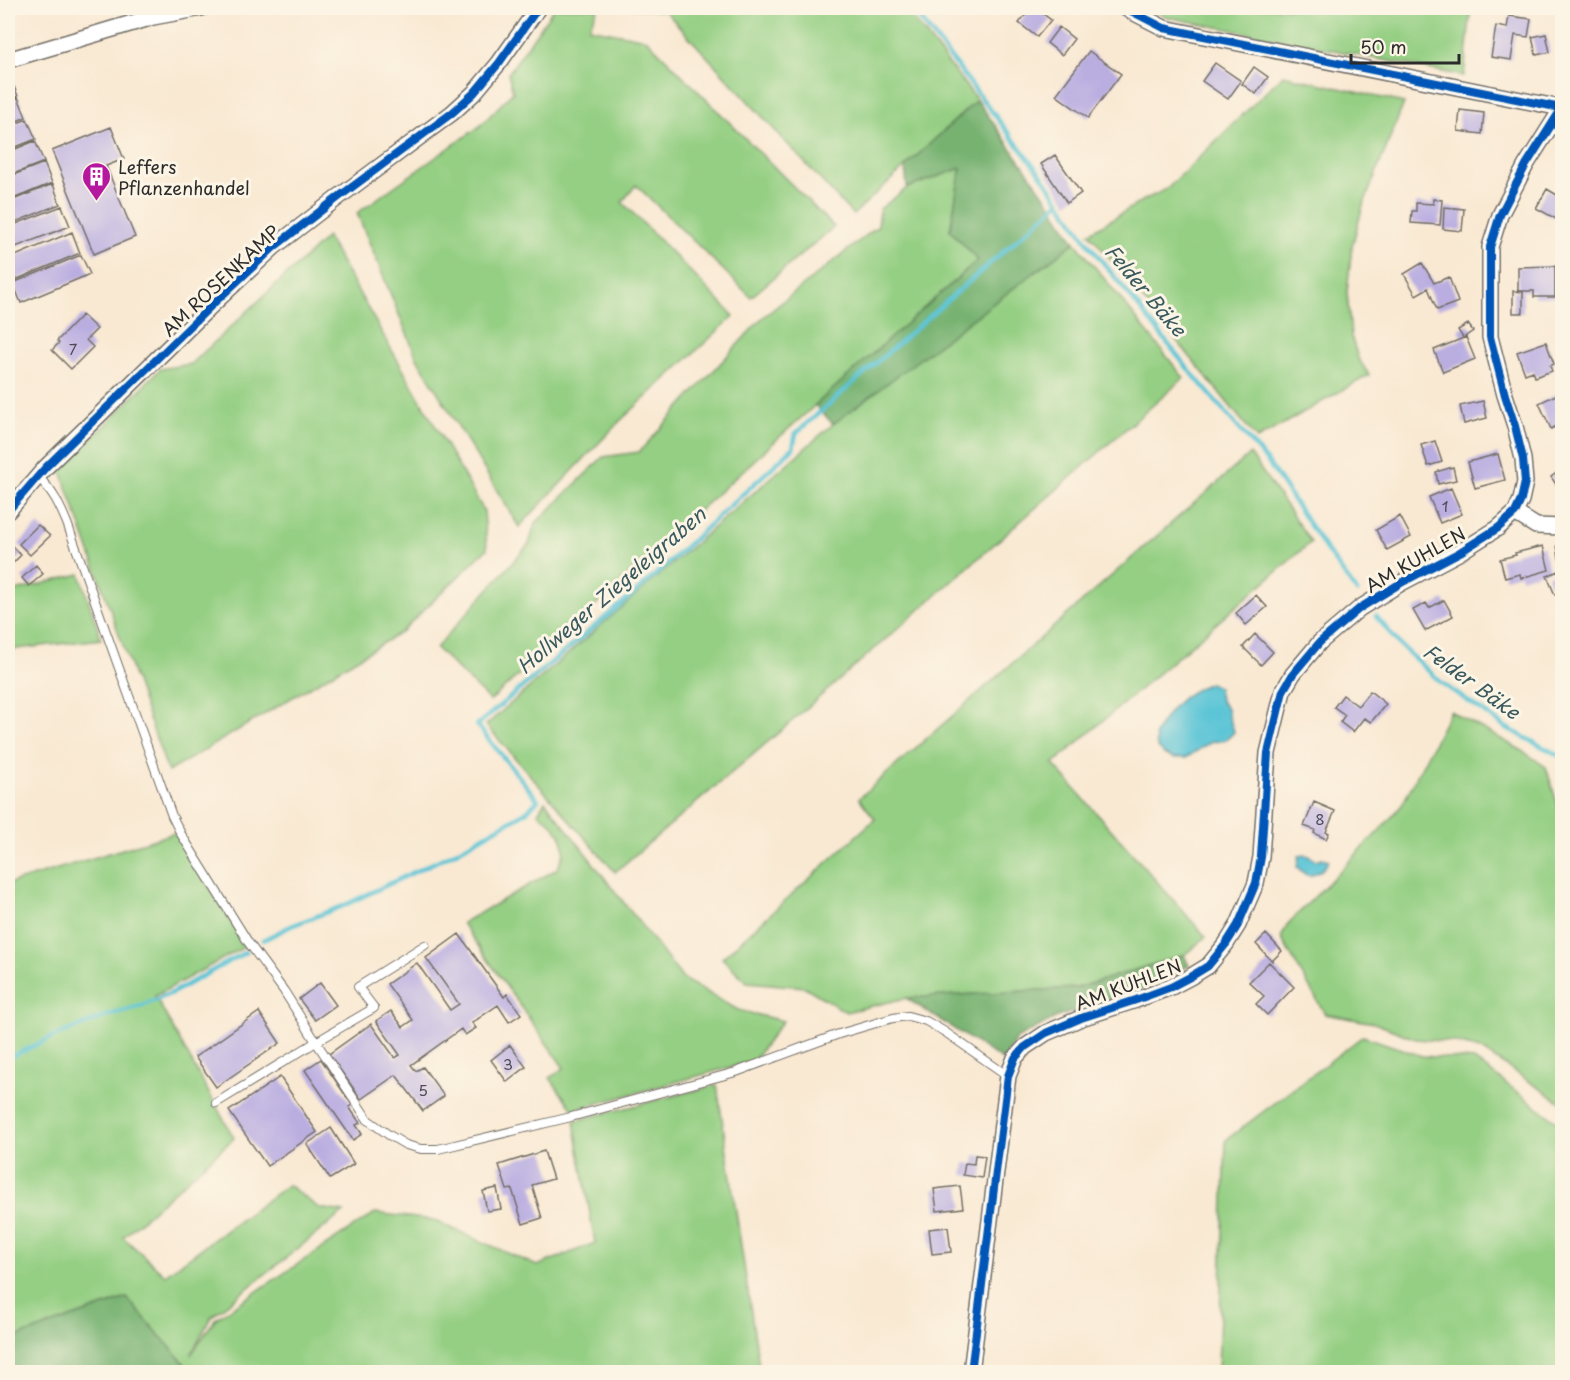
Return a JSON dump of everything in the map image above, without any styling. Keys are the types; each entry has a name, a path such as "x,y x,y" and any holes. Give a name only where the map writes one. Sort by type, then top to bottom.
{"street":[{"path":"8,60 153,17 202,8"},
{"name":"AM ROSENKAMP","path":"8,511 38,477 274,247 340,195 452,113 474,93 499,63 538,8"},
{"path":"1125,8 1164,28 1562,108 1526,165 1500,215 1490,247 1490,337 1523,459 1526,482 1515,513 1536,526 1563,527"},
{"name":"AM KUHLEN","path":"971,1372 1008,1076 1015,1059 1025,1047 1046,1033 1081,1018 1171,987 1208,966 1238,925 1256,883 1261,857 1268,753 1283,691 1293,674 1320,642 1360,608 1460,552 1498,528 1515,513"}],"lane":[{"path":"38,477 56,497 67,523 172,816 181,834 248,942 284,992 368,1120 389,1135 406,1145 421,1149 438,1149 571,1117 736,1072 839,1034 893,1018 908,1016 945,1032 1008,1076"},
{"path":"216,1103 374,1008 358,987 424,945"}],"green space":[{"path":"554,8 598,8 589,28 646,39 834,227 751,297 636,185 622,202 734,316 620,421 519,527 417,358 357,213 480,126 513,92 508,74"},
{"path":"630,8 905,8 977,100 853,215 665,11"},
{"path":"1147,8 1471,8 1464,76 1167,17"},
{"path":"1283,75 1404,103 1363,206 1352,246 1347,292 1351,336 1358,358 1369,375 1257,439 1089,233 1167,189"},
{"path":"977,100 1075,242 833,424 815,405 978,260 950,230 961,168 907,188 905,167"},
{"path":"961,168 950,230 978,260 490,701 436,648 529,544 535,524 603,457 639,452 761,319 878,226 880,209 907,188"},
{"path":"327,237 484,511 487,549 400,633 168,772 61,471 160,369 191,364"},
{"path":"1075,242 1184,378 783,729 615,872 486,725 833,424"},
{"path":"1250,454 1311,542 1053,764 1206,937 1184,955 1077,988 906,998 846,1012 805,987 747,982 722,958 875,819 859,798"},
{"path":"80,574 101,639 8,650 8,593"},
{"path":"1450,711 1521,750 1546,767 1562,819 1562,1103 1480,1049 1453,1042 1416,1039 1374,1023 1325,1014 1281,938 1287,925 1402,805"},
{"path":"545,801 683,979 738,1010 783,1021 753,1061 573,1110 550,1078 564,1068 462,923 557,869 564,851 562,839 548,820 538,813"},
{"path":"175,833 246,946 155,996 234,1138 123,1237 165,1275 288,1185 319,1208 344,1212 211,1317 191,1355 215,1319 375,1213 433,1220 537,1266 595,1243 574,1121 717,1085 760,1372 173,1372 185,1365 127,1298 8,1340 8,884"},
{"path":"1184,955 1189,966 1146,988 1057,1017 1016,1039 1004,1061 906,998 1077,988"},
{"path":"1363,1036 1422,1056 1474,1060 1562,1123 1562,1372 1218,1372 1226,1140"},
{"path":"127,1298 185,1364 173,1372 8,1372 8,1340"}],"water":[{"path":"1210,683 1218,688 1220,699 1227,708 1234,732 1224,740 1212,741 1186,758 1165,755 1157,747 1155,734 1177,703 1191,692"},
{"path":"1306,855 1316,860 1322,858 1329,860 1324,868 1310,876 1297,867 1299,856"}],"building":[{"path":"1031,8 1035,8 1051,20 1037,37 1019,23"},
{"path":"1509,16 1531,19 1528,37 1515,35 1511,60 1491,57 1496,26 1507,28"},
{"path":"1059,27 1074,39 1062,55 1047,43"},
{"path":"1546,34 1550,52 1536,55 1532,37"},
{"path":"1089,51 1121,74 1088,118 1056,95"},
{"path":"1215,63 1241,81 1228,99 1202,81"},
{"path":"1254,67 1268,77 1256,94 1242,84"},
{"path":"8,76 18,96 8,100"},
{"path":"18,97 26,117 8,125 8,101"},
{"path":"1460,110 1484,113 1482,134 1458,131"},
{"path":"27,119 36,139 8,150 8,127"},
{"name":"Leffers Pflanzenhandel","path":"111,127 124,159 106,166 135,237 94,254 52,151"},
{"path":"35,141 44,162 8,176 8,152"},
{"path":"1055,155 1081,193 1067,203 1041,164"},
{"path":"44,163 52,183 8,201 8,177"},
{"path":"53,184 60,204 8,225 8,202"},
{"path":"1547,189 1562,198 1562,212 1558,220 1536,208"},
{"path":"1433,199 1442,200 1440,225 1411,223 1412,211 1416,211 1416,203 1433,204"},
{"path":"62,206 70,226 8,250 8,227"},
{"path":"1444,207 1464,209 1462,231 1443,229"},
{"path":"72,232 80,253 8,283 8,259"},
{"path":"81,255 90,274 21,303 13,283"},
{"path":"1422,263 1434,283 1449,277 1458,302 1437,310 1428,288 1416,295 1404,274"},
{"path":"1555,266 1555,297 1534,297 1534,291 1518,291 1518,267"},
{"path":"1513,291 1523,292 1523,313 1513,313"},
{"path":"82,315 97,329 86,340 93,347 71,369 52,350 59,343 57,341"},
{"path":"1468,324 1473,331 1463,338 1458,330"},
{"path":"1466,337 1475,359 1443,372 1434,350"},
{"path":"1546,342 1554,364 1550,366 1552,371 1535,377 1533,371 1525,374 1517,352"},
{"path":"1562,392 1562,423 1551,429 1539,403"},
{"path":"1483,401 1487,418 1464,424 1460,406"},
{"path":"1435,441 1442,462 1428,466 1421,445"},
{"path":"1498,454 1505,480 1475,488 1468,462"},
{"path":"1453,467 1456,480 1438,484 1436,472"},
{"path":"1562,469 1562,493 1551,477"},
{"path":"1451,488 1462,514 1440,523 1429,497"},
{"path":"1400,516 1411,537 1387,550 1376,530"},
{"path":"38,525 50,536 30,555 19,544"},
{"path":"10,544 21,555 8,568 8,547"},
{"path":"1557,545 1562,545 1562,558 1559,559"},
{"path":"1543,546 1549,570 1521,578 1520,574 1505,578 1500,559"},
{"path":"36,565 43,574 29,586 22,578"},
{"path":"1558,571 1562,582 1562,592 1555,595 1547,576"},
{"path":"1256,595 1267,607 1246,625 1236,613"},
{"path":"1444,600 1453,616 1425,631 1413,610 1426,603 1429,608"},
{"path":"1255,634 1273,652 1261,665 1243,647"},
{"path":"1370,691 1386,704 1371,722 1364,718 1353,732 1340,722 1345,715 1334,707 1343,695 1358,706"},
{"path":"1314,802 1335,811 1326,832 1329,833 1326,839 1314,833 1315,830 1304,826"},
{"path":"459,934 504,997 507,994 521,1014 509,1022 498,1005 472,1023 476,1028 465,1035 461,1029 411,1065 416,1071 423,1067 444,1096 423,1111 396,1075 361,1099 329,1054 371,1024 395,1058 400,1055 376,1021 391,1011 403,1027 413,1020 387,984 417,963 450,1010 459,1004 426,958"},
{"path":"1266,934 1282,951 1272,961 1256,944"},
{"path":"1269,962 1294,987 1267,1015 1256,1004 1264,996 1249,982"},
{"path":"320,983 336,1005 315,1020 299,999"},
{"path":"259,1012 280,1043 216,1087 195,1057"},
{"path":"510,1045 526,1067 507,1082 491,1060"},
{"path":"321,1059 352,1105 349,1107 360,1123 356,1125 362,1134 353,1140 305,1070"},
{"path":"280,1077 317,1132 267,1166 229,1111"},
{"path":"331,1128 354,1164 330,1179 307,1144"},
{"path":"544,1151 553,1179 532,1185 542,1218 523,1224 512,1189 507,1190 499,1165"},
{"path":"975,1155 985,1156 982,1178 963,1175 965,1163 974,1164"},
{"path":"960,1186 963,1208 937,1211 934,1189"},
{"path":"497,1188 501,1209 487,1211 483,1191"},
{"path":"948,1227 951,1252 932,1254 929,1229"}],"waterway":[{"name":"Felder Bäke","path":"912,8 1045,180 1090,246 1189,370 1267,461 1357,592"},
{"name":"Hollweger Ziegeleigraben","path":"263,940 291,926 343,906 454,853 526,812 538,800 477,725 644,585 793,448 796,433 1060,202"},
{"name":"Felder Bäke","path":"1376,616 1400,645 1443,684 1505,727 1562,757"},
{"name":"Hollweger Ziegeleigraben","path":"8,1058 55,1036 174,992 246,952"}],"cycle path":[{"path":"8,511 46,467 274,247 452,113 474,93 499,63 538,8"},
{"path":"1125,8 1164,28 1561,108"},
{"path":"971,1372 1008,1076 1015,1058 1025,1047 1046,1033 1081,1018 1171,987 1208,966 1238,925 1256,883 1261,857 1268,753 1283,691 1293,674 1320,642 1360,608 1460,552 1498,528 1515,513 1525,482 1523,459 1490,337 1490,247 1500,215 1526,165 1562,108"}],"place":[{"name":"Leffers Pflanzenhandel","path":"97,202"}]}
